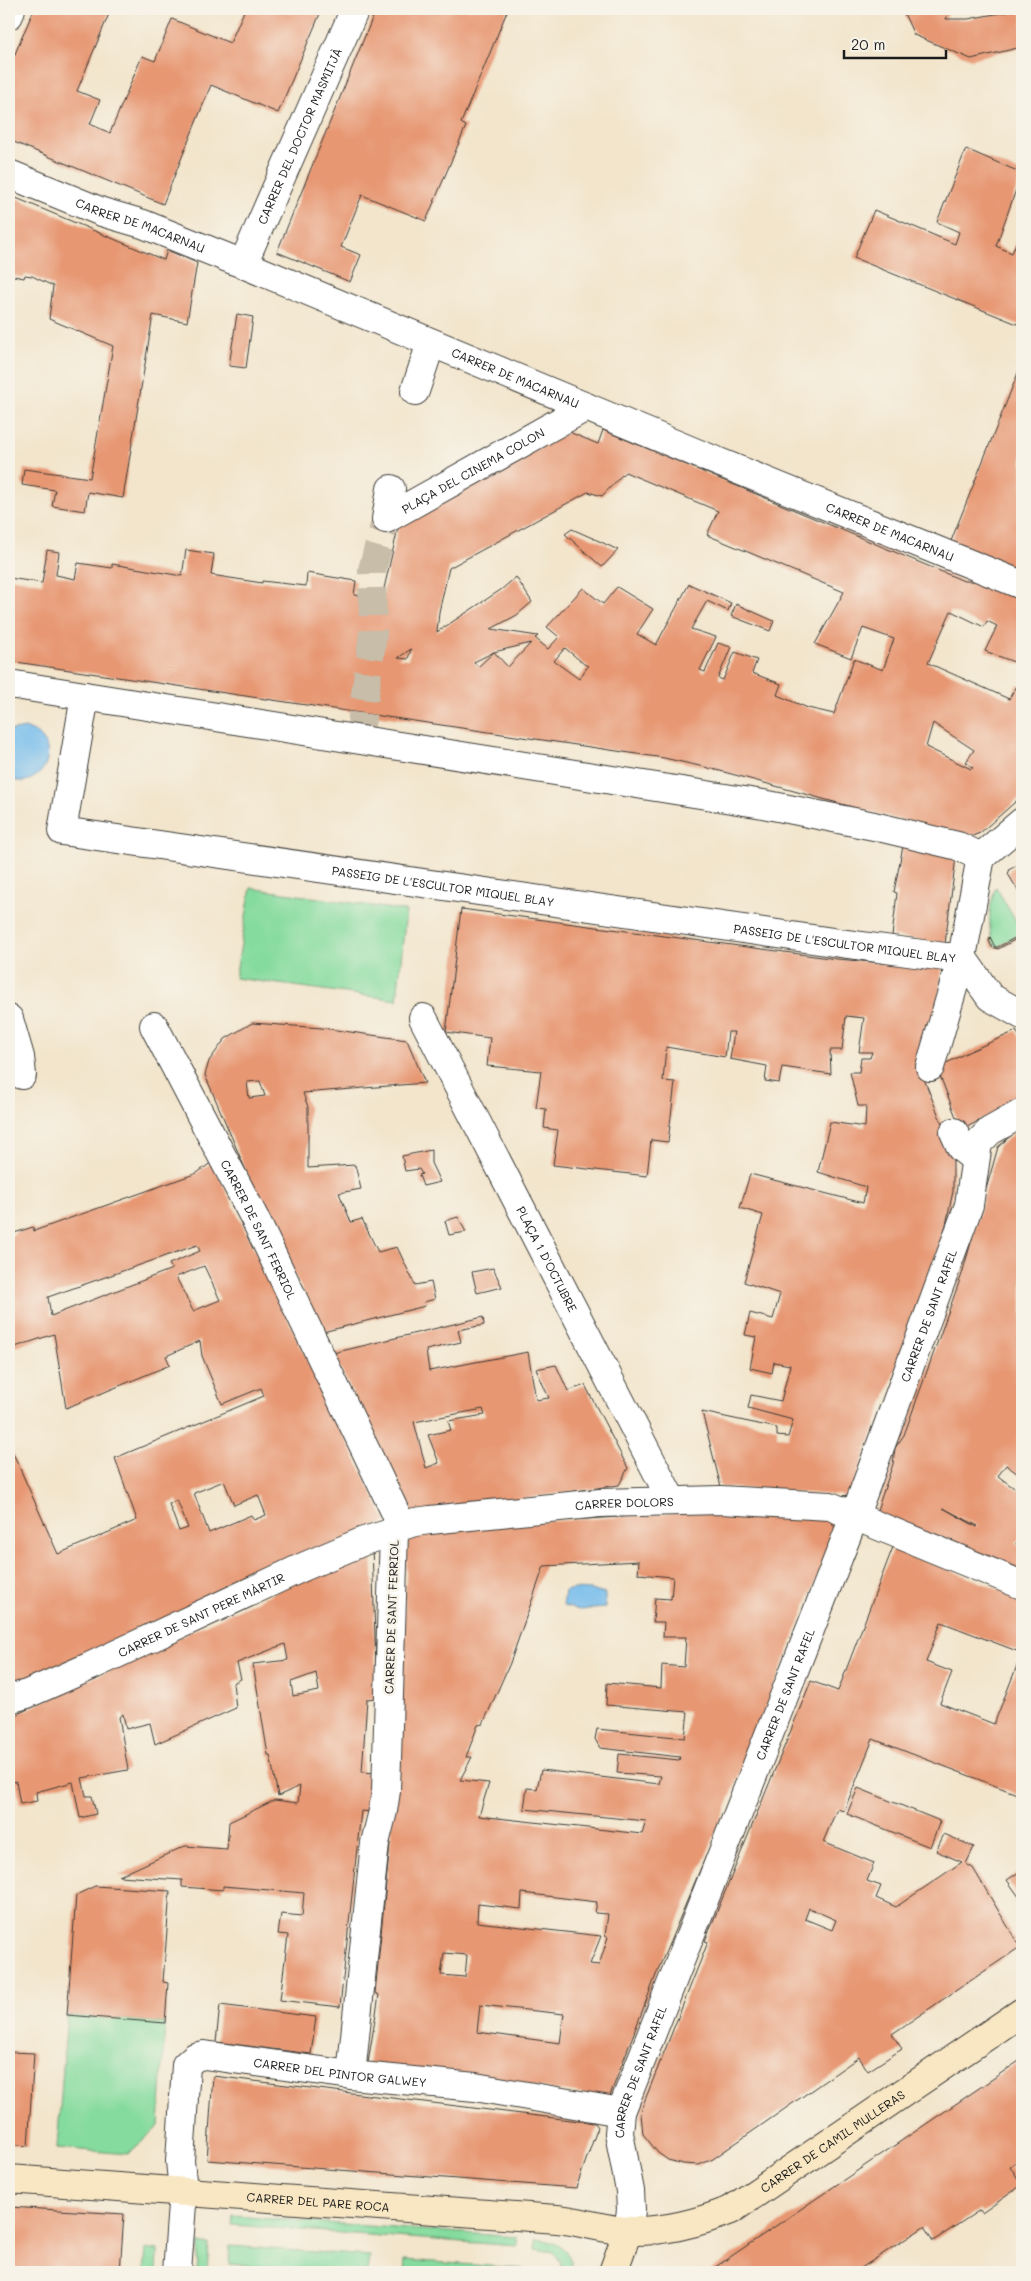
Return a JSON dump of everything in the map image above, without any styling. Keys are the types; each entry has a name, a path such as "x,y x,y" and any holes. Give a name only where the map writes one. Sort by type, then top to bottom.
{"main road":[{"name":"CARRER DE CAMIL MULLERAS","path":"628,2231 659,2230 684,2226 731,2210 1022,2012"},
{"name":"CARRER DEL PARE ROCA","path":"9,2179 557,2219 628,2231"},
{"path":"613,2272 628,2231"}],"street":[{"path":"9,15 12,9"},
{"name":"CARRER DEL DOCTOR MASMITJÀ","path":"243,264 355,9"},
{"name":"CARRER DE MACARNAU","path":"9,174 102,212 143,224 243,264 586,407 1022,585"},
{"path":"415,391 431,343"},
{"name":"PLAÇA DEL CINEMA COLON","path":"391,489 386,519 586,407"},
{"path":"9,684 763,804 874,826 958,846 981,857"},
{"name":"PASSEIG DE L'ESCULTOR MIQUEL BLAY","path":"85,696 62,832 831,942 944,957 962,957"},
{"path":"930,1067 962,957 981,857 1022,822"},
{"path":"962,957 990,997 1022,1016"},
{"name":"PLAÇA 1 D'OCTUBRE","path":"422,1018 672,1501"},
{"path":"9,1019 20,1056 22,1075"},
{"name":"CARRER DE SANT FERRIOL","path":"154,1026 255,1219 397,1512 398,1518 394,1532 386,1791 384,1811 375,1843 351,2075"},
{"name":"CARRER DE SANT RAFEL","path":"628,2231 631,2210 630,2190 619,2133 622,2112 855,1515 969,1205 978,1143 990,1131 1022,1113"},
{"path":"954,1132 961,1148 975,1159"},
{"name":"CARRER DOLORS","path":"394,1532 402,1526 430,1520 600,1503 721,1500 821,1505 830,1506 855,1515 1022,1585"},
{"name":"CARRER DE SANT PERE MÀRTIR","path":"9,1699 27,1694 91,1666 302,1567 364,1541 394,1532"},
{"name":"CARRER DEL PINTOR GALWEY","path":"183,2191 180,2150 186,2066 195,2057 204,2055 351,2075 474,2087 622,2112"},
{"path":"177,2272 183,2191"}],"green space":[{"path":"996,887 1022,932 998,947 994,946 990,932 990,908"},
{"path":"251,888 406,911 397,1000 235,978"},
{"path":"67,2015 165,2023 159,2126 128,2154 57,2148"},
{"path":"233,2216 517,2237 517,2246 232,2225"},
{"path":"536,2239 557,2244 562,2248 569,2257 573,2272 562,2272 561,2262 553,2252 535,2249"},
{"path":"199,2244 209,2244 207,2272 197,2272"},
{"path":"230,2246 370,2256 368,2272 335,2272 229,2264"},
{"path":"146,2249 158,2251 157,2272 144,2272"},
{"path":"405,2260 544,2270 544,2272 404,2272"}],"water":[{"path":"25,728 38,734 44,741 48,755 46,762 43,769 32,778 23,781 9,780 9,731"},
{"path":"573,1589 590,1590 605,1594 605,1608 580,1610 563,1606 565,1591"}],"building":[{"path":"34,9 111,9 77,91 100,100 90,124 110,133 142,56 155,61 172,19 230,43 245,9 322,9 278,113 211,85 163,204 9,140 9,68"},
{"path":"376,9 508,9 461,123 466,126 426,221 362,195 341,247 361,255 350,282 277,252"},
{"path":"902,9 950,9 946,19 968,19 1022,9 1022,47 971,59 914,35"},
{"path":"966,149 1022,173 996,246 1012,253 1022,228 1022,326 854,258 874,210 955,244 959,232 937,222"},
{"path":"9,195 164,260 167,250 197,263 187,322 153,315 123,498 88,492 85,511 52,506 55,490 22,485 24,469 90,478 113,346 49,319 53,286 32,276 25,275 24,278 9,275"},
{"path":"237,314 253,317 246,368 229,366"},
{"path":"1022,363 1022,571 951,541"},
{"path":"603,430 964,581 976,581 1022,599 1022,665 985,651 997,626 987,621 984,627 951,611 928,663 1009,699 1017,684 1022,686 1022,796 980,833 970,837 713,769 664,758 9,661 9,578 42,583 47,550 59,552 56,575 75,579 78,563 112,568 112,564 182,576 186,550 214,554 211,575 262,583 262,581 306,586 307,573 356,581 354,595 382,597 399,524 569,432 598,444","holes":["625,472 718,511 707,535 844,592 815,644 851,658 863,628 894,639 883,670 854,659 834,714 808,708 777,695 781,684 752,673 757,660 735,652 723,680 718,678 731,647 718,643 705,672 700,670 716,637 691,629 707,601 728,611 731,603 689,584 656,645 637,634 653,609 617,587 603,604 583,588 547,627 559,637 548,649 535,638 538,636 491,629 517,615 532,602 516,577 502,589 437,632 439,612 449,568 588,492 602,496","531,643 508,667 494,652","565,648 588,666 579,679 554,661","411,649 408,659 398,658","494,652 478,667 474,662","933,723 974,750 966,762 973,768 971,769 926,747"]},
{"path":"572,529 618,550 602,567 565,534"},
{"path":"736,604 774,621 770,631 731,616"},
{"path":"903,846 956,857 945,944 892,936 897,893 894,892"},
{"path":"1022,863 1022,897 1008,874 1010,869"},
{"path":"461,909 837,959 942,968 939,997 924,1055 924,1079 947,1136 953,1159 953,1191 946,1225 935,1259 850,1496 721,1487 702,1412 777,1428 777,1436 788,1437 793,1420 748,1408 751,1395 781,1401 790,1365 774,1362 772,1373 750,1368 756,1337 745,1335 750,1313 773,1319 780,1294 744,1282 763,1215 740,1208 750,1174 863,1203 866,1187 818,1172 830,1122 865,1127 866,1106 858,1106 850,1072 859,1072 861,1058 870,1058 872,1052 859,1052 864,1018 846,1016 842,1050 830,1050 831,1074 782,1067 779,1083 765,1081 767,1066 730,1059 734,1032 728,1032 725,1057 666,1047 663,1081 675,1082 668,1142 651,1140 647,1176 553,1165 558,1130 544,1128 546,1109 536,1108 541,1071 487,1066 490,1038 446,1032"},
{"path":"1022,934 1022,936 998,949 992,947 989,941 990,937 995,947 998,947"},
{"path":"252,1023 322,1028 407,1040 425,1083 303,1093 308,1107 308,1168 355,1165 361,1189 339,1193 351,1222 362,1219 378,1252 397,1247 415,1285 431,1282 435,1299 424,1302 425,1306 323,1332 265,1215 205,1075 209,1061 225,1039","holes":["260,1081 265,1096 249,1098 247,1082"]},
{"path":"1016,1031 1022,1040 1022,1099 961,1130 937,1068"},
{"path":"1022,1126 1022,1477 1006,1465 998,1476 1018,1491 1022,1485 1022,1533 1016,1544 1022,1548 1022,1575 876,1513 893,1464 895,1448 904,1435 962,1274 998,1147","holes":["943,1508 978,1526 977,1527"]},
{"path":"431,1150 431,1163 440,1182 423,1186 419,1175 422,1174 419,1169 405,1171 402,1156"},
{"path":"212,1162 386,1522 9,1687 9,1444 58,1554 137,1520 115,1458 264,1396 261,1388 222,1404 202,1356 200,1341 166,1356 170,1365 66,1408 54,1334 9,1349 9,1240 14,1233 33,1227 34,1231 197,1173","holes":["197,1245 200,1251 169,1264 172,1269 51,1316 48,1297","204,1266 220,1300 193,1311 176,1277","224,1481 234,1505 258,1495 266,1515 254,1520 251,1515 209,1533 194,1493","177,1500 188,1528 179,1531 169,1504"]},
{"path":"458,1217 466,1232 449,1235 445,1221"},
{"path":"493,1268 502,1287 477,1293 472,1272"},
{"path":"483,1317 484,1325 458,1330 461,1342 426,1350 429,1371 528,1352 536,1400 549,1398 536,1369 556,1365 568,1391 585,1385 628,1468 619,1485 411,1514 333,1353","holes":["483,1409 485,1415 448,1421 451,1430 428,1435 439,1463 426,1468 414,1422"]},
{"path":"700,1512 829,1517 836,1530 724,1813 658,1970 609,2098 368,2063 379,1995 375,1993 397,1774 408,1530","holes":["639,1561 638,1574 673,1577 671,1599 655,1598 653,1622 664,1622 663,1637 686,1637 684,1667 662,1665 661,1688 607,1683 606,1705 688,1712 685,1738 597,1729 595,1739 600,1748 680,1757 679,1760 619,1754 617,1773 661,1776 659,1784 541,1770 537,1789 527,1788 524,1809 646,1821 642,1834 479,1816 489,1783 460,1780 472,1757 466,1757 478,1725 483,1724 510,1663 544,1566","522,1893 597,1902 595,1913 608,1914 605,1936 608,1937 599,1965 590,1964 601,1936 477,1922 478,1904 521,1909","444,1953 467,1955 465,1977 441,1975","480,2005 564,2014 560,2043 477,2032"]},
{"path":"372,1546 377,1698 367,1699 362,1772 376,1773 373,1812 361,1811 340,2007 280,2000 288,1935 278,1934 281,1914 302,1916 304,1893 223,1886 223,1890 182,1887 182,1880 119,1876 185,1846 227,1849 229,1822 275,1800 298,1803 300,1786 278,1796 270,1755 268,1755 253,1664 288,1660 285,1644 237,1663 241,1679 233,1683 236,1708 155,1744 150,1723 126,1729 123,1714 119,1717 128,1770 82,1778 86,1796 92,1796 96,1814 80,1818 73,1782 36,1792 37,1801 20,1804 16,1781 9,1784 9,1718","holes":["316,1673 319,1691 293,1696 291,1682"]},
{"path":"893,1547 1022,1599 1022,1653 1022,1796 873,1739 844,1811 837,1809 823,1842 874,1863 867,1881 881,1886 876,1898 896,1907 962,1862 936,1851 944,1834 974,1847 966,1864 973,1868 1020,1947 892,2034 902,2049 868,2071 859,2057 713,2159 699,2165 683,2164 668,2160 658,2153 643,2134 641,2114 643,2105 708,1942 705,1941 811,1681 838,1691","holes":["941,1622 1022,1653 994,1724 940,1703 952,1672 926,1662","809,1908 836,1920 832,1930 805,1919"]},
{"path":"858,1788 940,1821 930,1847 847,1814"},
{"path":"1022,1870 1022,1901 1007,1880"},
{"path":"95,1886 170,1891 163,1982 168,1983 165,2023 67,2015 76,1895"},
{"path":"220,2005 316,2017 311,2054 216,2042"},
{"path":"9,2052 34,2053 28,2146 9,2144"},
{"path":"1022,2059 1022,2158 1010,2166 1022,2185 982,2213 980,2210 933,2241 924,2227 855,2272 708,2272"},
{"path":"213,2076 595,2123 598,2127 576,2188 207,2160"},
{"path":"9,2207 124,2214 120,2272 9,2272"}],"tunnel":[{"path":"359,741 373,633 372,570 386,519"}]}
